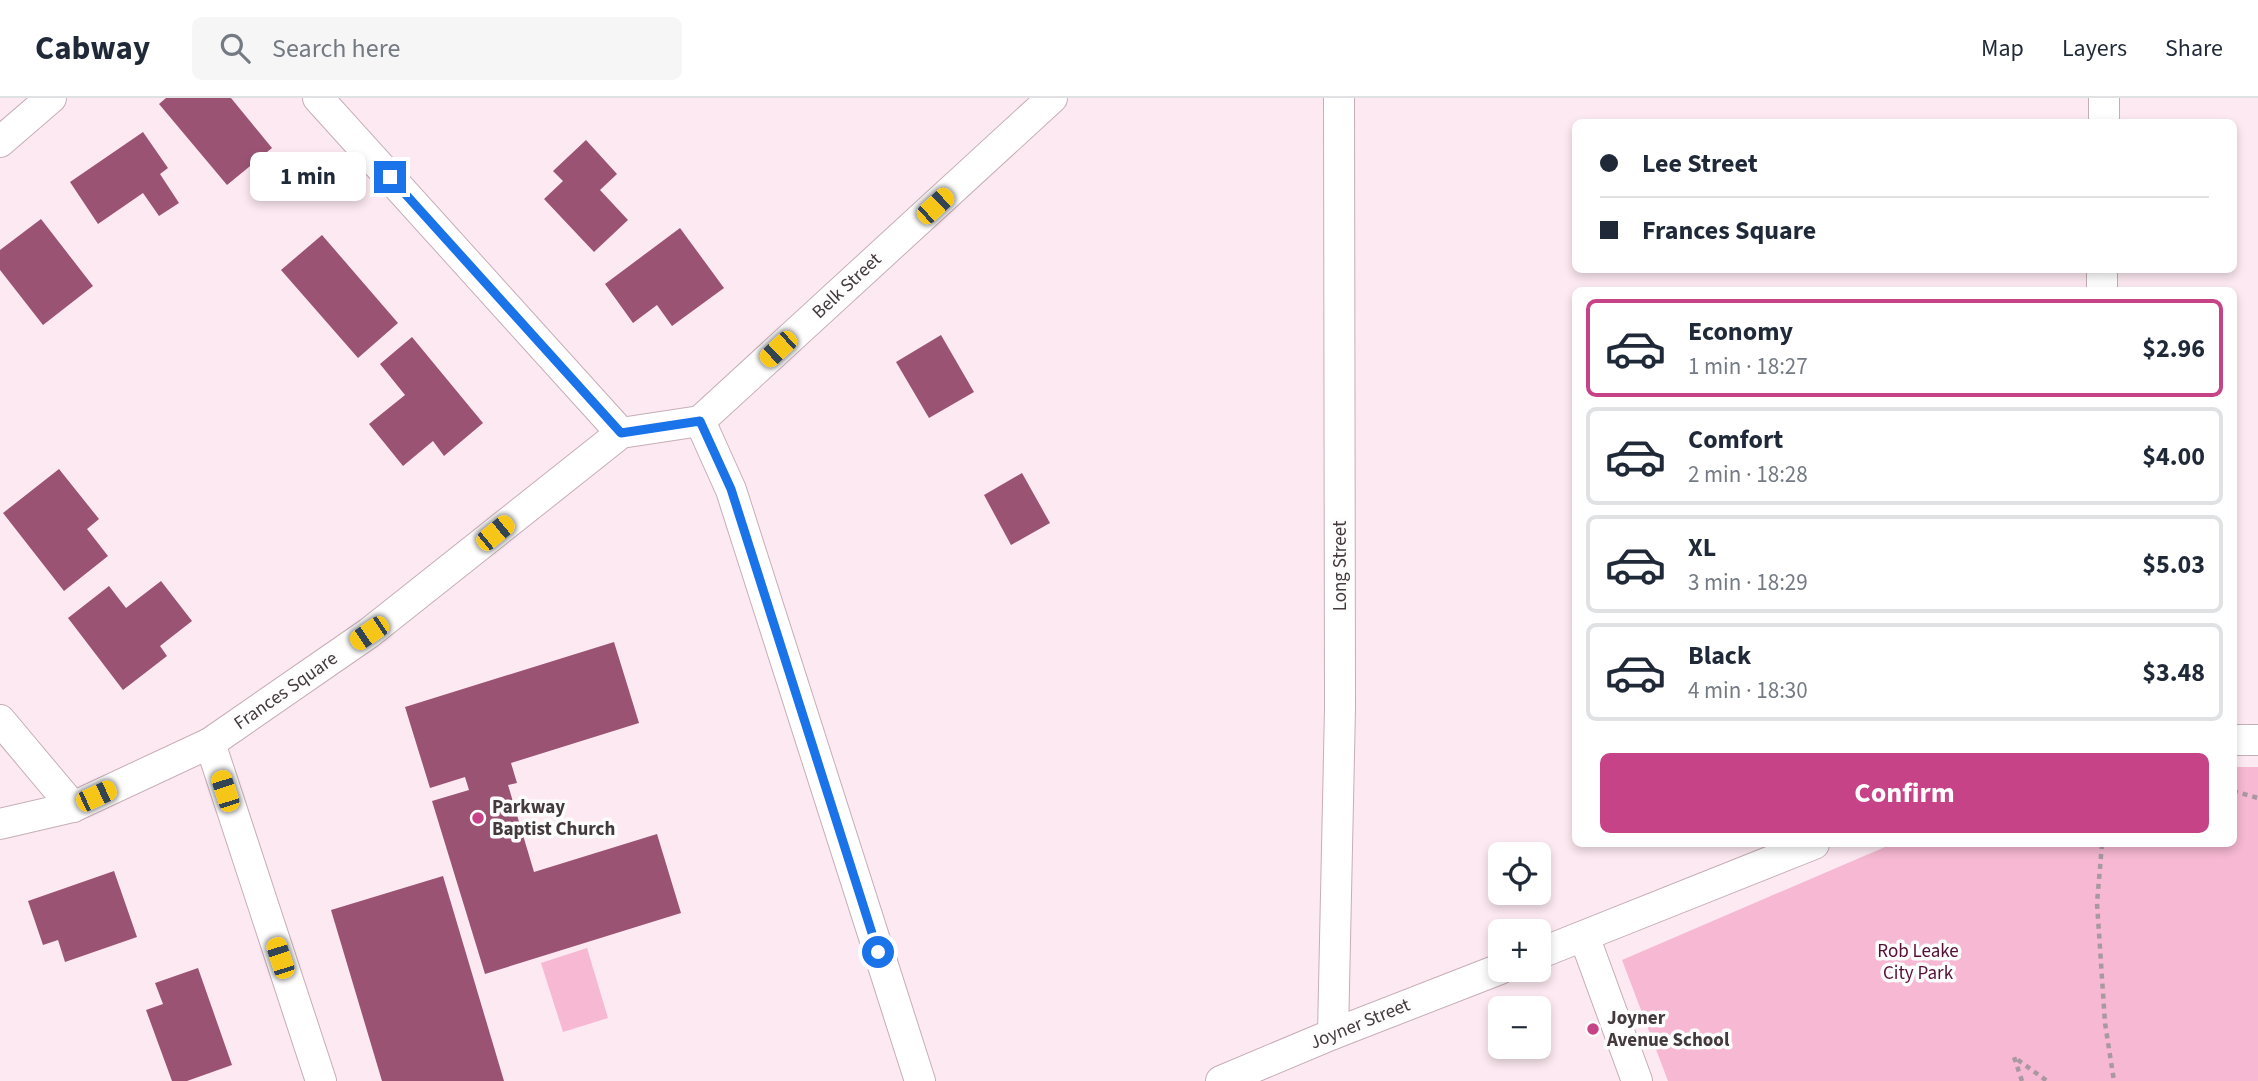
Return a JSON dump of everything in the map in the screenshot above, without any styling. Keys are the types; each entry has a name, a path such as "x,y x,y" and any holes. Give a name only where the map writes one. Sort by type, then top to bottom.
{"street":[{"path":"0,142 51,98"},
{"path":"318,98 621,433 700,421 731,489 919,1081"},
{"name":"Belk Street","path":"700,421 1052,98"},
{"name":"Long Street","path":"1333,1034 1340,708 1339,98"},
{"path":"2104,98 2104,119"},
{"name":"Frances Square","path":"0,824 73,807 210,743 369,633 621,433"},
{"path":"0,720 73,807"},
{"path":"2237,740 2258,740"},
{"path":"210,743 321,1081"},
{"path":"1551,949 1806,847"},
{"path":"1584,936 1637,1081"},
{"name":"Joyner Street","path":"1221,1081 1488,974"}],"path":[{"path":"2237,792 2258,798"},
{"path":"2102,847 2097,903 2105,1023 2114,1081"},
{"path":"2022,1081 2014,1057 2047,1081"}],"green space":[{"name":"Rob Leake City Park","path":"2237,767 2258,767 2258,1081 1668,1081 1622,960 1885,847 2237,847"},
{"path":"587,948 608,1018 563,1032 541,963"}],"building":[{"path":"166,98 231,98 272,148 227,185 159,104"},
{"path":"143,132 168,168 160,174 179,203 159,216 143,193 98,224 70,182"},
{"path":"586,140 617,174 600,190 628,220 594,252 544,199 563,181 553,171"},
{"path":"41,219 93,286 43,325 0,270 0,250"},
{"path":"680,228 724,288 672,326 657,305 633,323 605,284"},
{"path":"322,235 398,323 358,358 281,270"},
{"path":"941,335 974,392 929,418 896,362"},
{"path":"412,337 483,423 444,456 433,441 403,466 369,424 405,395 380,364"},
{"path":"59,469 99,519 87,529 108,556 64,591 3,513"},
{"path":"1022,473 1050,523 1011,545 984,495"},
{"path":"161,581 192,621 160,646 167,656 123,690 68,618 109,586 126,608"},
{"name":"Parkway Baptist Church","path":"614,642 639,723 511,763 517,783 508,785 534,872 657,834 681,913 485,974 432,801 469,790 465,777 430,788 405,707"},
{"path":"114,871 137,937 65,962 58,940 43,945 28,901"},
{"path":"443,876 504,1081 382,1081 331,910"},
{"path":"198,968 232,1065 187,1081 172,1081 146,1010 163,1004 155,983"}],"place":[{"name":"Parkway Baptist Church","path":"478,818"},
{"name":"Joyner Avenue School","path":"1593,1029"}],"route":[{"path":"390,177 621,433 700,421 731,489 878,952"}]}
